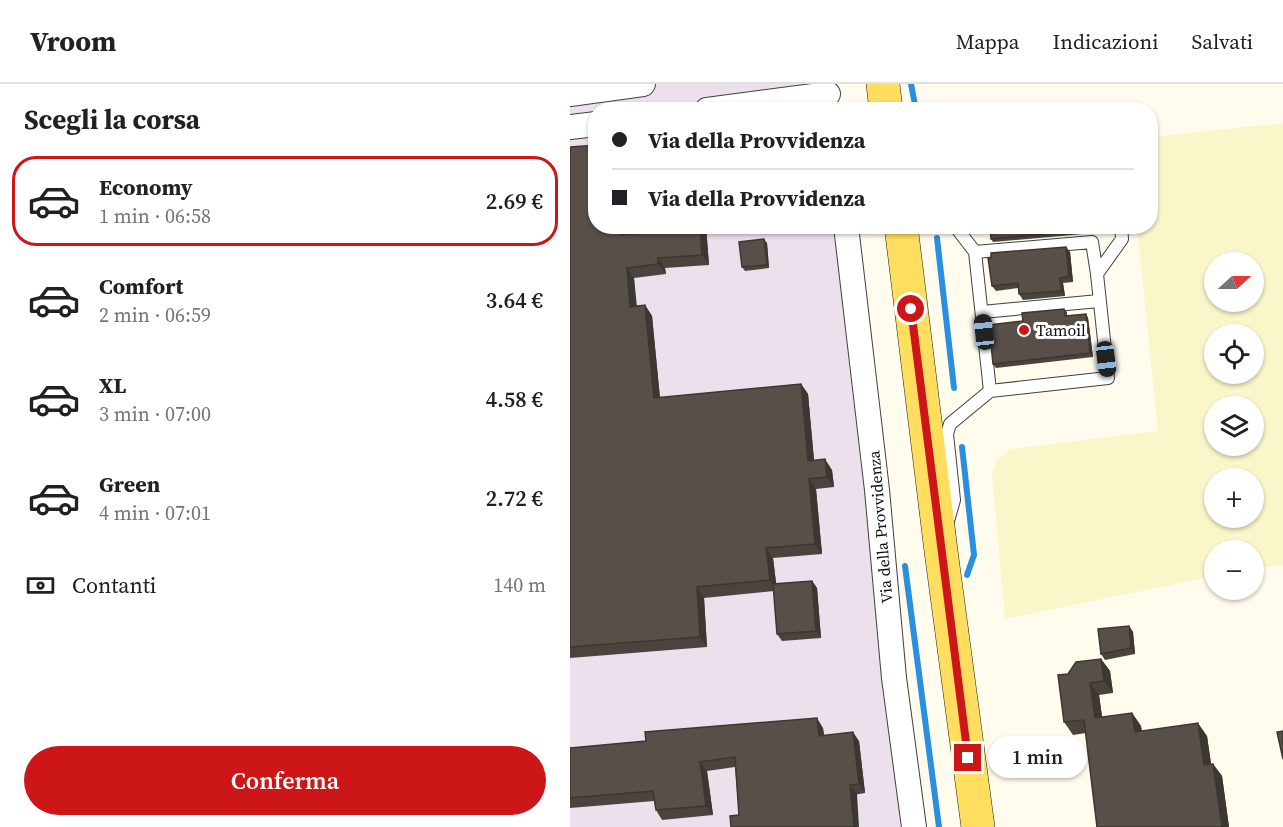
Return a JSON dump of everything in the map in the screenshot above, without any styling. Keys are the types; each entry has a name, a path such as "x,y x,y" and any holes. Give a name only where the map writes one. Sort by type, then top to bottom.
{"main road":[{"path":"883,84 885,102"},
{"path":"902,234 940,552 978,827"}],"street":[{"path":"570,94 644,84"},
{"path":"776,102 828,96"},
{"path":"570,127 588,124"},
{"name":"Via della Provvidenza","path":"847,234 873,457 894,678 914,827"}],"lane":[{"path":"961,234 975,252 990,391"},
{"path":"1097,274 1122,239 1122,234"},
{"path":"940,552 954,500 947,434 950,424 990,391 1108,378 1092,242 975,252"},
{"path":"982,312 1099,301"}],"shaded area":[{"path":"570,84 808,84 812,102 588,102 588,234 834,234 849,342 901,827 570,827"},
{"path":"1283,123 1283,565 1264,568 1264,540 1204,540 1204,578 1005,619 992,475 996,461 1010,449 1158,431 1138,234 1158,234 1158,136"}],"building":[{"path":"588,146 588,234 701,234 702,255 658,258 658,264 627,268 630,307 645,305 654,398 801,384 808,461 825,459 827,477 809,479 815,544 766,548 770,580 697,587 700,637 570,647 570,147"},
{"path":"991,234 1042,234 991,239"},
{"path":"764,239 767,265 742,267 739,242"},
{"path":"1066,247 1069,276 1060,278 1061,291 1019,294 1018,283 992,286 988,258 991,258 991,253"},
{"path":"1064,309 1065,316 1086,314 1090,353 993,364 989,325 1023,321 1022,313"},
{"path":"812,581 816,631 777,634 773,584"},
{"path":"1129,626 1131,648 1101,654 1098,629"},
{"path":"1101,659 1104,681 1090,683 1095,718 1132,713 1135,732 1198,723 1204,765 1213,764 1222,827 1097,827 1084,720 1064,722 1058,675 1068,674 1076,662"},
{"path":"817,718 819,736 853,732 859,784 850,785 854,827 731,827 730,816 739,815 735,757 700,762 706,806 656,810 653,791 570,798 570,748 646,741 645,732"},
{"path":"1283,731 1283,759 1277,732"}],"waterway":[{"path":"911,84 914,102"},
{"path":"937,238 954,388"},
{"path":"962,447 974,555 967,575"},
{"path":"905,566 939,827"}],"place":[{"name":"Tamoil","path":"1024,330"}],"route":[{"path":"911,309 940,552 968,758"}]}
